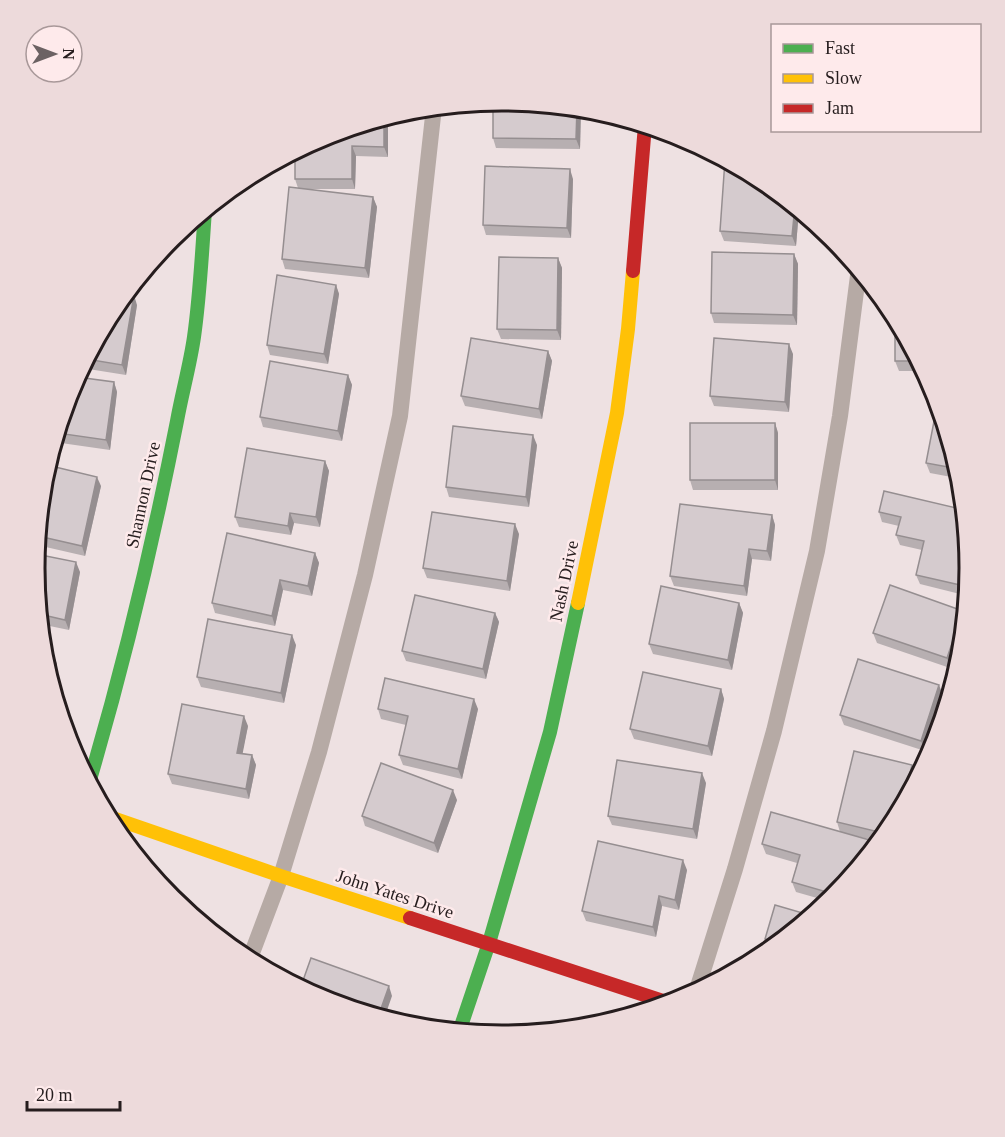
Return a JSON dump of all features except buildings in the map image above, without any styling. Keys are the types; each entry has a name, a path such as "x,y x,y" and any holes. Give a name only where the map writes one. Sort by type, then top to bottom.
{"street":[{"name":"Nash Drive","path":"462,1024 489,943 550,732 581,592 617,412 628,329 644,133"},
{"name":"Shannon Drive","path":"92,772 113,706 159,513 191,356 205,222"},
{"name":"John Yates Drive","path":"121,821 281,876 657,999"}],"lane":[{"path":"252,952 281,876 319,752 365,575 400,417 433,117"},
{"path":"700,981 735,869 774,730 817,551 840,416 857,281"}],"traffic: fast":[{"path":"92,771 137,603 190,358 198,305 204,222"},
{"path":"462,1024 489,943 550,732 578,603"}],"traffic: slow":[{"path":"578,603 617,413 633,271"},
{"path":"121,821 410,918"}],"traffic: jam":[{"path":"633,271 644,133"},
{"path":"410,918 657,999"}]}
